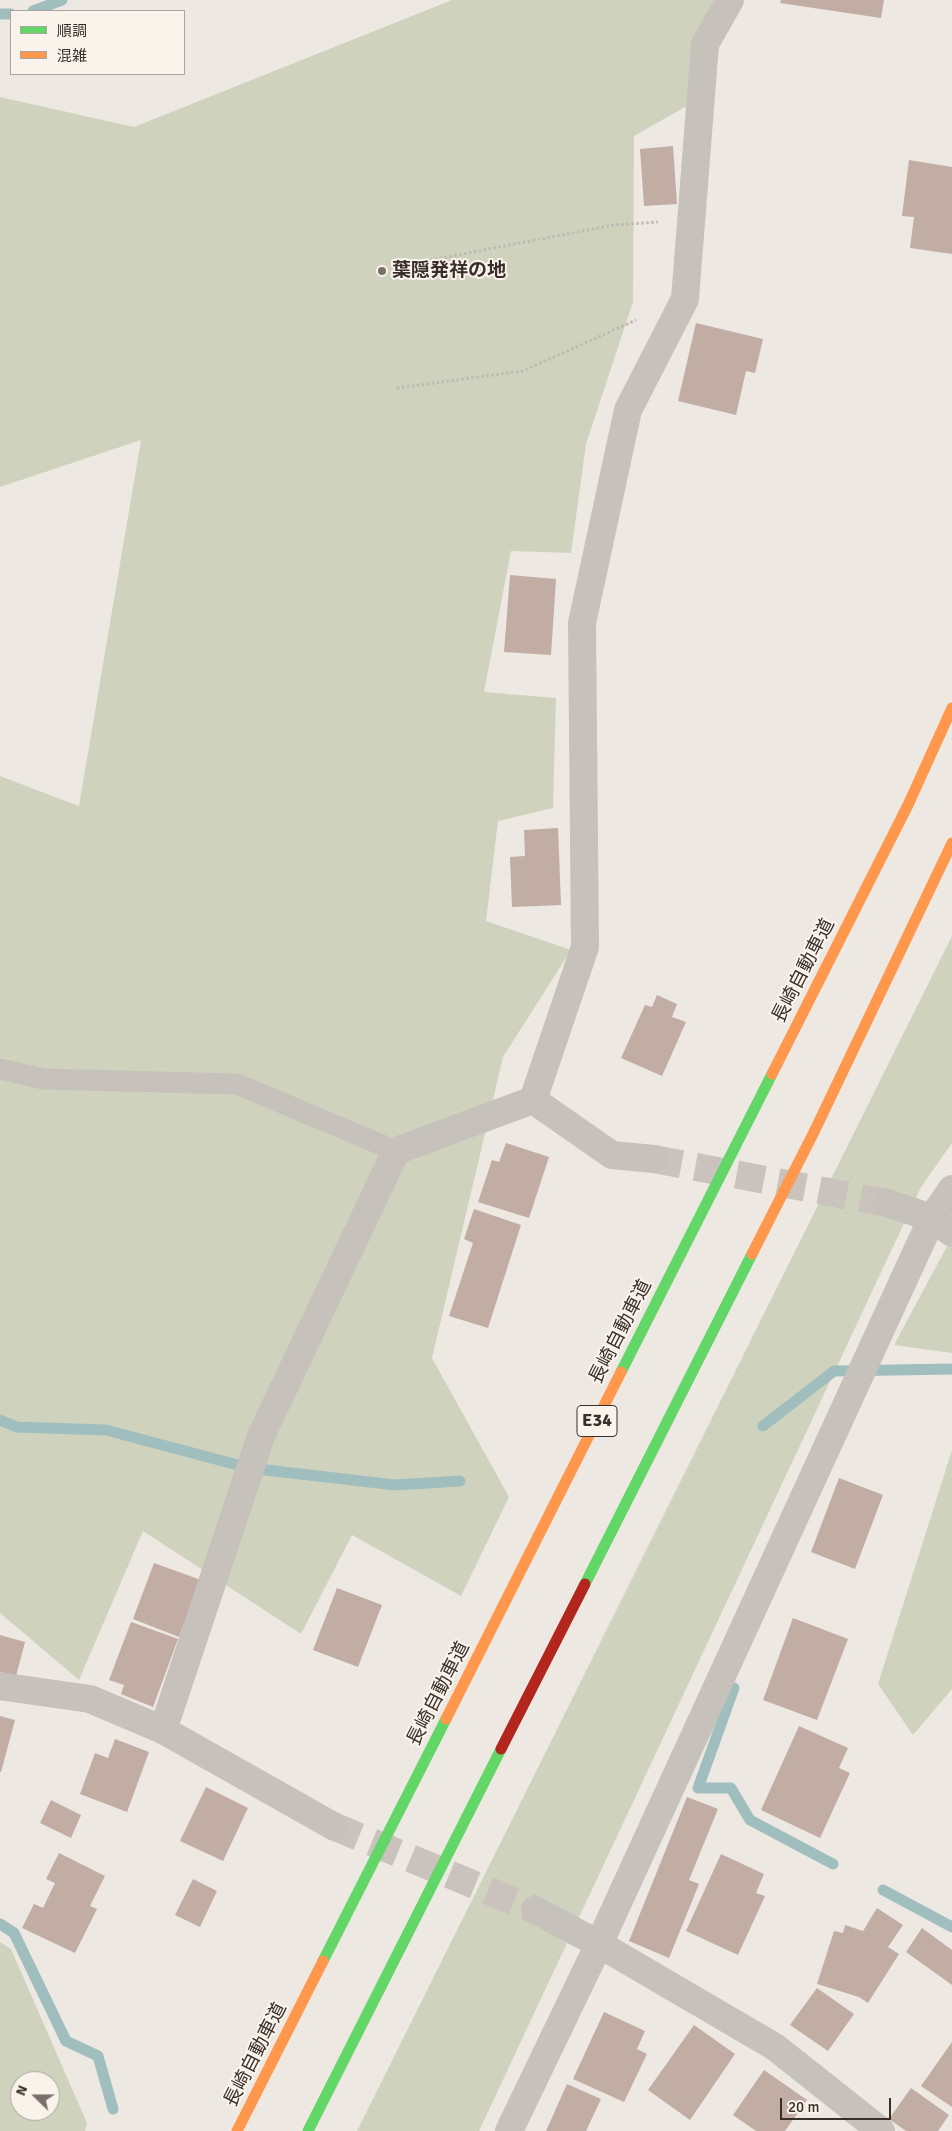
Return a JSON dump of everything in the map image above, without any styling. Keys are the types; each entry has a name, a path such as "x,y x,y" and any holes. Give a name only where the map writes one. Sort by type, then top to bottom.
{"highway":[{"name":"長崎自動車道","path":"237,2131 908,805 952,708"},
{"path":"308,2131 815,1130 952,843"}],"street":[{"path":"533,1100 585,947 582,622 628,410 685,299 705,44 730,0"},
{"path":"164,1730 261,1436 396,1151 533,1100"},
{"path":"533,1100 612,1155 654,1159"},
{"path":"509,2131 599,1944 876,1340 942,1225 952,1189"},
{"path":"887,1204 942,1225"},
{"path":"0,1686 90,1699 164,1730 334,1826"},
{"path":"535,1910 599,1944 775,2047 881,2131"}],"lane":[{"path":"0,1069 43,1079 237,1084 396,1151"}],"path":[{"path":"410,264 614,226 691,220"},
{"path":"397,388 523,371 685,299"}],"green space":[{"path":"452,0 730,0 701,98 634,136 633,302 586,444 571,553 511,551 484,692 556,698 553,808 498,821 486,921 571,950 503,1057 432,1358 509,1497 461,1596 352,1535 301,1634 143,1531 79,1680 0,1613 0,776 79,806 141,440 0,487 0,97 134,127"},
{"path":"952,936 952,1143 921,1187 479,2131 357,2131"},
{"path":"952,1237 952,1353 894,1345"},
{"path":"952,1450 952,1689 913,1735 878,1684"},
{"path":"0,1942 11,1949 87,2123 85,2131 0,2131"}],"building":[{"path":"781,0 884,0 881,18 780,3"},
{"path":"673,146 677,204 644,206 640,149"},
{"path":"909,160 952,167 952,254 910,248 914,217 902,216"},
{"path":"696,323 763,339 755,373 746,371 736,415 678,401"},
{"path":"510,575 556,579 551,655 504,652"},
{"path":"558,828 561,905 512,907 510,857 525,856 524,830"},
{"path":"657,995 677,1004 672,1017 686,1022 662,1076 621,1058 645,1005 652,1007"},
{"path":"506,1143 549,1157 529,1218 478,1202 492,1160 499,1162"},
{"path":"474,1209 521,1225 488,1328 449,1316 473,1243 464,1239"},
{"path":"839,1478 883,1495 855,1569 811,1552"},
{"path":"154,1563 201,1580 179,1637 133,1619"},
{"path":"337,1588 382,1605 358,1667 313,1650"},
{"path":"793,1618 848,1639 817,1720 763,1700"},
{"path":"131,1622 178,1639 153,1707 121,1694 124,1685 109,1680"},
{"path":"0,1635 25,1642 16,1676 0,1672"},
{"path":"0,1716 15,1720 1,1772 0,1772"},
{"path":"799,1726 848,1748 839,1768 850,1773 820,1838 761,1810"},
{"path":"115,1739 149,1752 127,1812 80,1794 95,1753 108,1758"},
{"path":"206,1787 248,1808 223,1861 180,1841"},
{"path":"687,1797 718,1809 689,1880 699,1884 669,1958 629,1941"},
{"path":"51,1800 81,1815 71,1838 40,1823"},
{"path":"59,1853 105,1876 90,1906 97,1909 75,1953 22,1928 34,1904 43,1908 55,1883 46,1879"},
{"path":"721,1854 764,1874 756,1893 765,1896 738,1955 686,1931"},
{"path":"193,1879 217,1891 200,1927 175,1915"},
{"path":"877,1908 903,1925 888,1947 899,1954 868,2003 859,1997 817,1984 834,1931 843,1933 845,1925 863,1931"},
{"path":"922,1928 952,1950 952,1985 906,1952"},
{"path":"817,1988 854,2014 828,2051 790,2025"},
{"path":"604,2012 645,2031 637,2049 647,2054 624,2102 573,2079"},
{"path":"694,2025 735,2054 690,2120 648,2090"},
{"path":"952,2042 952,2107 921,2086"},
{"path":"764,2070 807,2100 785,2131 756,2131 733,2115"},
{"path":"567,2084 601,2099 586,2131 546,2131"},
{"path":"911,2088 949,2115 938,2131 906,2131 889,2119"}],"waterway":[{"path":"36,10 62,0"},
{"path":"0,14 10,14"},
{"path":"763,1426 834,1371 952,1369"},
{"path":"0,1420 17,1427 106,1430 249,1468 395,1485 460,1481"},
{"path":"734,1688 698,1788 731,1788 750,1820 833,1864"},
{"path":"883,1890 952,1927"},
{"path":"0,1924 14,1933 66,2041 98,2056 113,2109"}],"tunnel":[{"path":"654,1159 887,1203"},
{"path":"333,1826 535,1910"}],"traffic: fast":[{"path":"621,1372 772,1074"},
{"path":"585,1584 752,1254"},
{"path":"323,1961 446,1719"},
{"path":"308,2131 501,1749"}],"traffic: slow":[{"path":"772,1074 908,805 952,708"},
{"path":"752,1254 815,1130 952,843"},
{"path":"446,1719 621,1372"},
{"path":"237,2131 323,1961"}],"traffic: jam":[{"path":"501,1749 585,1584"}],"place":[{"name":"葉隠発祥の地","path":"382,271"}]}
